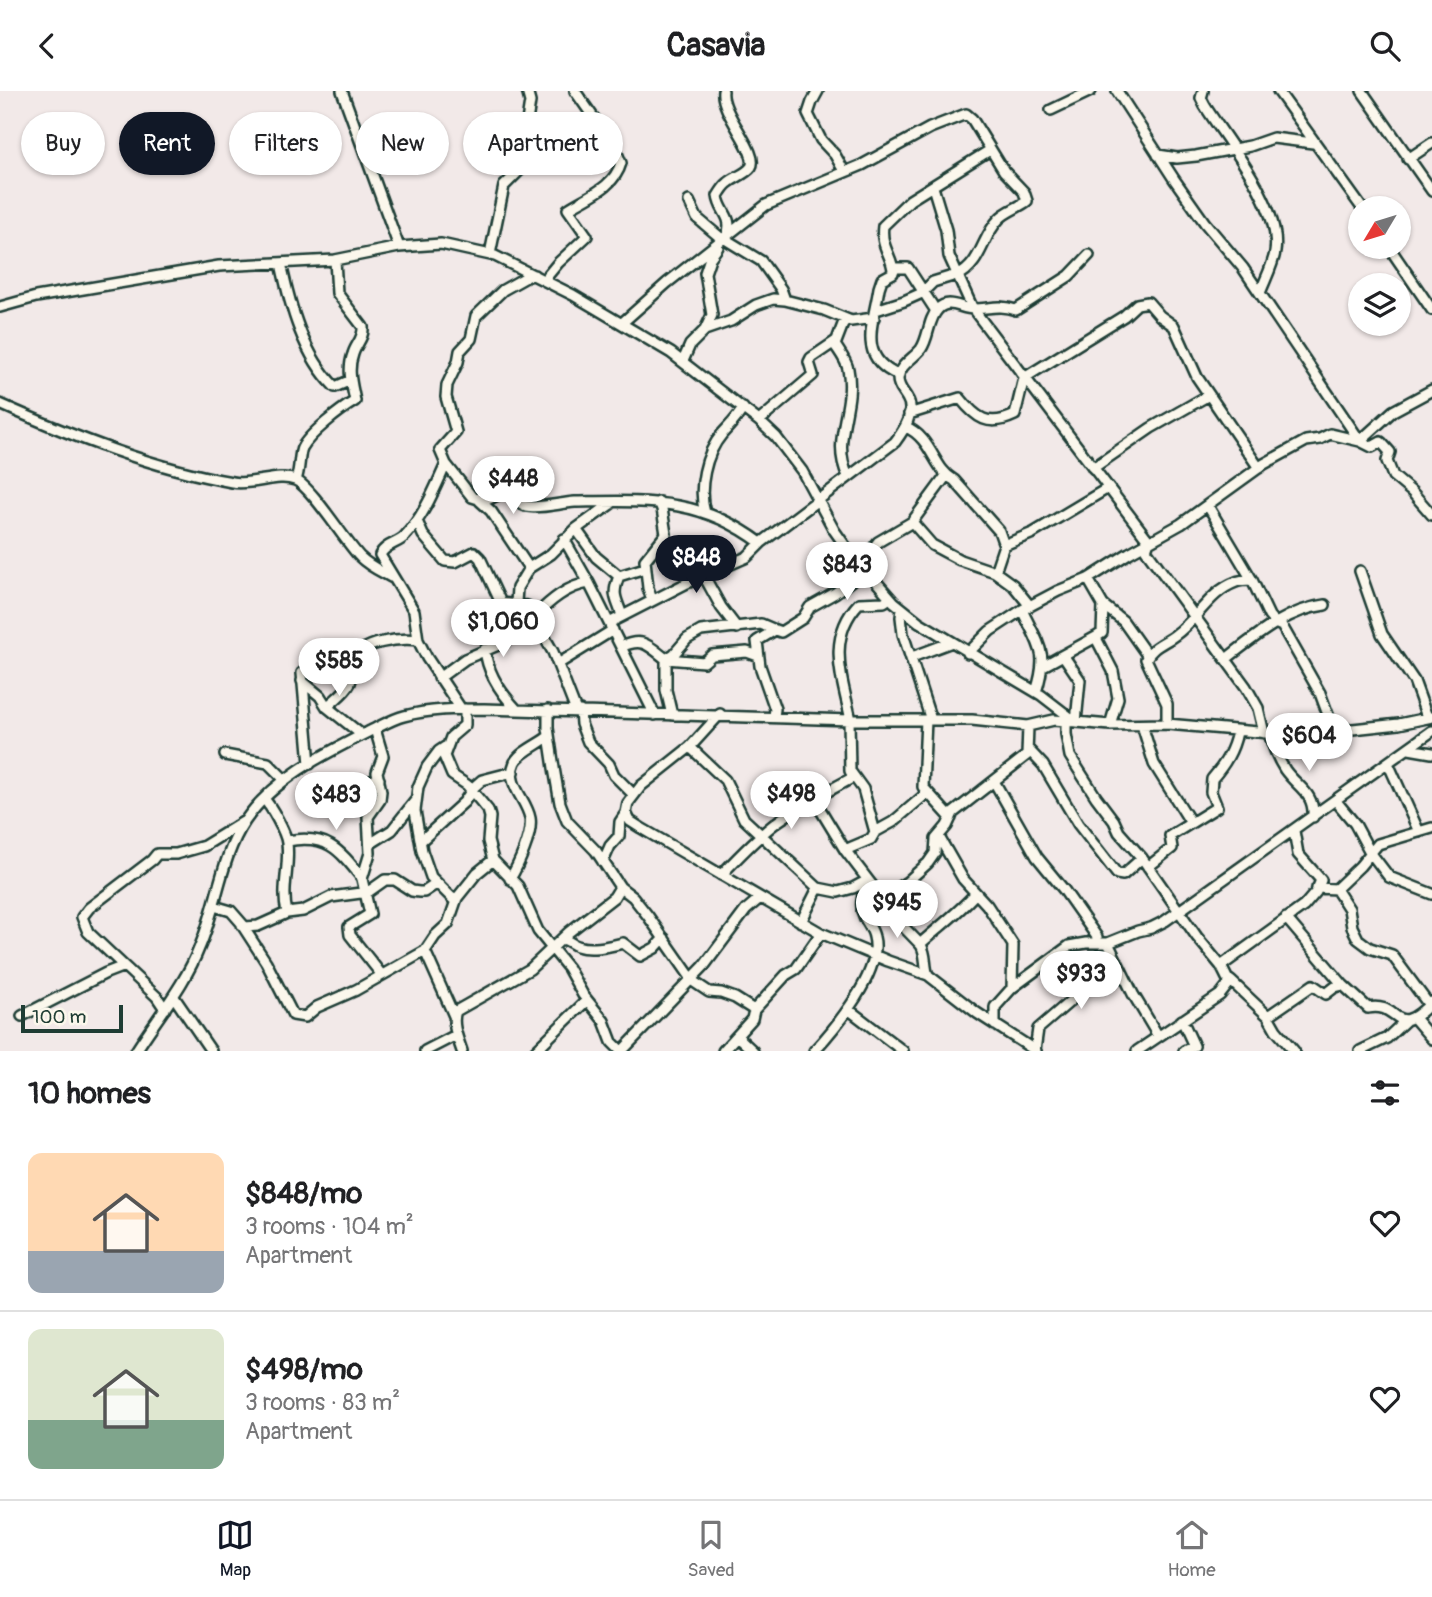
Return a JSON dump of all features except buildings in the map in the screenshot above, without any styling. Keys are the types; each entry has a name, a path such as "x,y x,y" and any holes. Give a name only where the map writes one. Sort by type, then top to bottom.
{"street":[{"path":"342,91 399,247"},
{"path":"490,254 504,186 523,167 529,155 525,134 530,110 527,91"},
{"path":"575,91 615,148 621,163 614,177 605,186 568,209 587,236 540,277 528,276 503,290 476,316 471,339 460,351 447,385 446,397 456,432 440,450 446,464 466,491 472,497 485,501 503,492 525,506 659,502 725,520 761,543"},
{"path":"683,362 690,345 705,330 712,315 706,269 710,258 725,237 729,221 718,196 727,183 750,168 753,163 752,154 726,110 723,91"},
{"path":"818,91 808,114 821,140 835,155 844,171"},
{"path":"1051,110 1091,91"},
{"path":"1117,91 1205,223 1243,268 1360,441"},
{"path":"1203,91 1201,98 1205,106 1263,196 1271,215 1275,254 1260,293"},
{"path":"1278,91 1354,196"},
{"path":"1362,91 1432,191"},
{"path":"622,323 667,283 766,205 862,165 930,128 966,114 972,119 1004,171 1024,192 1027,201 1000,218 989,232 976,261 968,271 933,282 922,293 875,314 858,321 785,300 766,300 731,321 705,330"},
{"path":"1158,155 1177,158 1250,146 1273,138 1313,143"},
{"path":"1408,159 1432,143"},
{"path":"898,375 885,368 872,350 870,338 882,279 893,273 894,268 885,251 883,226 910,199 990,150"},
{"path":"933,187 946,230 949,256 972,309 1149,541"},
{"path":"689,201 697,218 761,261 781,289 785,300"},
{"path":"0,307 36,297 240,263 335,260 399,247 441,244 490,254 540,277 622,323 683,362 743,408 759,421 796,461 840,540 890,598 968,653 1036,692 1071,722"},
{"path":"558,664 611,627 622,616 747,557 761,543 895,442 906,427 911,405 899,386 898,375 923,346 936,311 952,304 972,309 995,305 1016,310 1069,276 1089,255"},
{"path":"1398,259 1432,310"},
{"path":"296,480 301,449 314,433 340,410 355,401 350,363 364,333 361,323 337,293 335,260"},
{"path":"281,263 291,306 309,352 324,376 335,387 351,380"},
{"path":"894,268 908,268 936,311"},
{"path":"909,414 960,398 975,416 990,421 1008,419 1015,415 1024,378 1124,316 1137,304 1148,302 1160,316 1174,326 1197,377 1259,468"},
{"path":"845,319 835,345 848,370 849,398 839,449 848,476"},
{"path":"759,421 813,375 809,362 811,358 836,341"},
{"path":"1360,441 1393,411 1432,390"},
{"path":"1093,468 1151,428 1209,395"},
{"path":"0,404 57,430 188,472 248,484 287,477 296,480 310,490 335,527 365,561 393,578"},
{"path":"705,513 701,491 712,452 721,435 733,426 743,408"},
{"path":"906,427 919,434 946,476 954,480 999,531 1004,545 995,572"},
{"path":"968,653 990,631 1026,608 1088,579 1208,506 1259,468 1306,441 1330,434 1360,441 1372,447 1381,442 1391,452 1387,461 1393,477 1412,492 1432,516"},
{"path":"365,561 380,555 385,548 402,539 417,521 446,464"},
{"path":"666,659 687,639 701,631 761,624 782,632 789,629 803,618 810,607 835,593 865,570 869,554 878,542 912,522 946,476"},
{"path":"1004,545 1033,533 1108,488"},
{"path":"476,498 491,511 529,568"},
{"path":"439,678 465,659 505,642 511,635 509,612 515,603 517,588 529,568 551,554 564,539 613,502"},
{"path":"652,600 645,560 666,534 663,509 659,502"},
{"path":"1208,506 1252,579 1269,616 1282,626 1308,669 1334,731"},
{"path":"417,521 423,535 448,563 455,562 471,552 477,554 501,603 527,606 535,616 578,711 588,742 610,764 614,775 634,795"},
{"path":"912,522 932,545 949,555 995,572 1013,585 1026,608 1040,644 1043,666 1036,692"},
{"path":"576,529 596,557 619,576"},
{"path":"564,539 589,583 654,715"},
{"path":"1149,541 1146,550 1226,659 1258,708 1276,756 1312,799 1313,817"},
{"path":"380,555 414,611 418,640 439,678 463,709 465,725 451,737 427,767 418,787 415,811 430,877 455,901"},
{"path":"619,576 645,568"},
{"path":"136,1051 174,997 195,958 230,855 245,821 264,799 310,764 403,716 463,709 548,710 850,720 972,720 1028,726 1054,720 1110,725 1167,724 1266,733 1334,731 1399,724 1429,717 1414,681 1382,634 1360,571"},
{"path":"619,576 614,588 616,605 622,616"},
{"path":"704,576 721,607 737,628"},
{"path":"1088,579 1103,605 1123,621 1147,655 1146,659 1167,703 1167,724"},
{"path":"1147,655 1196,618 1208,600 1238,580 1252,579"},
{"path":"535,616 548,603 571,588 589,583"},
{"path":"876,832 863,789 852,778 850,771 850,720 838,656 846,617 859,603 884,602 890,598"},
{"path":"1043,666 1102,633 1103,605"},
{"path":"1226,659 1262,630 1313,606 1325,605"},
{"path":"902,609 903,634 912,657 928,720 923,787 951,818"},
{"path":"774,716 775,709 758,656 757,641 775,630"},
{"path":"1096,637 1113,671 1118,698 1110,725"},
{"path":"327,707 351,681 358,652 379,643 403,638 418,640"},
{"path":"621,647 631,642 643,642 666,659 704,661 712,655 747,652 758,656"},
{"path":"912,657 952,642"},
{"path":"485,649 486,663 491,675 517,710"},
{"path":"1063,655 1080,680 1066,734 1070,756 1119,832 1142,857 1197,937 1221,965 1227,978 1268,1016 1294,1051"},
{"path":"666,659 666,690 672,715"},
{"path":"310,764 302,677 327,707 362,735"},
{"path":"548,710 549,736 560,803 567,821 596,851 620,887 633,897 692,978 709,992 735,998 754,1010"},
{"path":"603,862 610,846 619,836 620,822 628,803 641,786 690,747 720,715"},
{"path":"1142,725 1154,764 1191,823"},
{"path":"862,911 928,863 953,813 995,783 1027,755 1028,726"},
{"path":"375,729 383,756 377,772 380,800 368,817 370,853 362,878 370,914 349,927 350,935 381,974"},
{"path":"995,1025 995,1007 1012,988 1069,946 1108,943 1151,928 1180,911 1432,731"},
{"path":"1148,867 1172,848 1170,836 1217,807 1211,792 1212,779 1225,765 1234,748 1237,732"},
{"path":"510,879 517,868 530,827 530,816 512,779 516,760 549,736"},
{"path":"445,747 445,761 452,775 472,791 488,810 488,841 493,860 518,886 538,931 568,968 587,1000 604,1021 612,1042 622,1051 719,949 746,910 760,898"},
{"path":"690,747 725,780 744,819 818,888 838,892 868,880"},
{"path":"1028,749 1043,765 1077,824 1117,874 1124,876 1142,857"},
{"path":"1409,749 1432,753"},
{"path":"225,755 268,763 285,781"},
{"path":"1388,763 1419,832"},
{"path":"422,840 464,802 482,780 513,772"},
{"path":"721,875 774,824 852,778"},
{"path":"313,797 330,789 379,779"},
{"path":"995,783 1037,857 1064,890 1097,937 1097,942"},
{"path":"845,850 871,839 876,832 893,822 927,793"},
{"path":"817,797 817,804 845,850 882,898 890,913 925,951 928,975"},
{"path":"264,799 287,841 283,891 287,913"},
{"path":"370,844 392,830 416,799"},
{"path":"1336,801 1355,824 1370,852 1390,877 1432,894"},
{"path":"626,813 630,821 641,828 821,933 928,975 1035,1051 1038,1029 1082,991 1119,968"},
{"path":"165,1009 157,997 88,932 82,917 89,908 157,854 176,853 204,846 245,821"},
{"path":"1317,888 1336,889 1378,844 1432,829"},
{"path":"1221,965 1304,906 1317,888 1321,880 1300,859 1294,831"},
{"path":"939,837 964,879 987,905 1013,945 1012,988"},
{"path":"287,841 316,839 335,849 362,878"},
{"path":"214,906 231,911 266,962 293,1015 305,1017 317,1007 356,990 425,951 435,936 448,924 455,901 477,873 493,860"},
{"path":"242,925 258,926 287,913 303,911 331,897 368,892 385,880 395,880 412,891 419,892 424,892 436,884"},
{"path":"814,1051 858,997 874,954 874,937 862,911 862,896 868,880"},
{"path":"454,1016 460,1008 530,969 614,897 620,887"},
{"path":"801,922 818,888"},
{"path":"1336,889 1349,909 1352,927 1358,939 1370,948 1392,955 1431,1003 1387,1038 1360,1051"},
{"path":"920,944 952,918 975,894"},
{"path":"1286,918 1343,985 1368,1008 1384,1008 1399,1019 1409,1019 1432,1039"},
{"path":"723,1051 752,1019 754,1010 786,975 796,968 821,933"},
{"path":"562,939 577,946 596,948 623,943 640,956 655,948 664,938"},
{"path":"1108,943 1158,1037"},
{"path":"425,951 454,1016 462,1051"},
{"path":"22,1016 124,966"},
{"path":"1137,1051 1220,995 1231,981"},
{"path":"1268,1016 1313,985 1326,994 1343,985"},
{"path":"174,997 211,1051"},
{"path":"535,1051 587,1000"},
{"path":"848,1009 903,1051"},
{"path":"1182,1020 1194,1046 1184,1051"},
{"path":"425,1051 456,1034"},
{"path":"737,1037 752,1051"}]}
